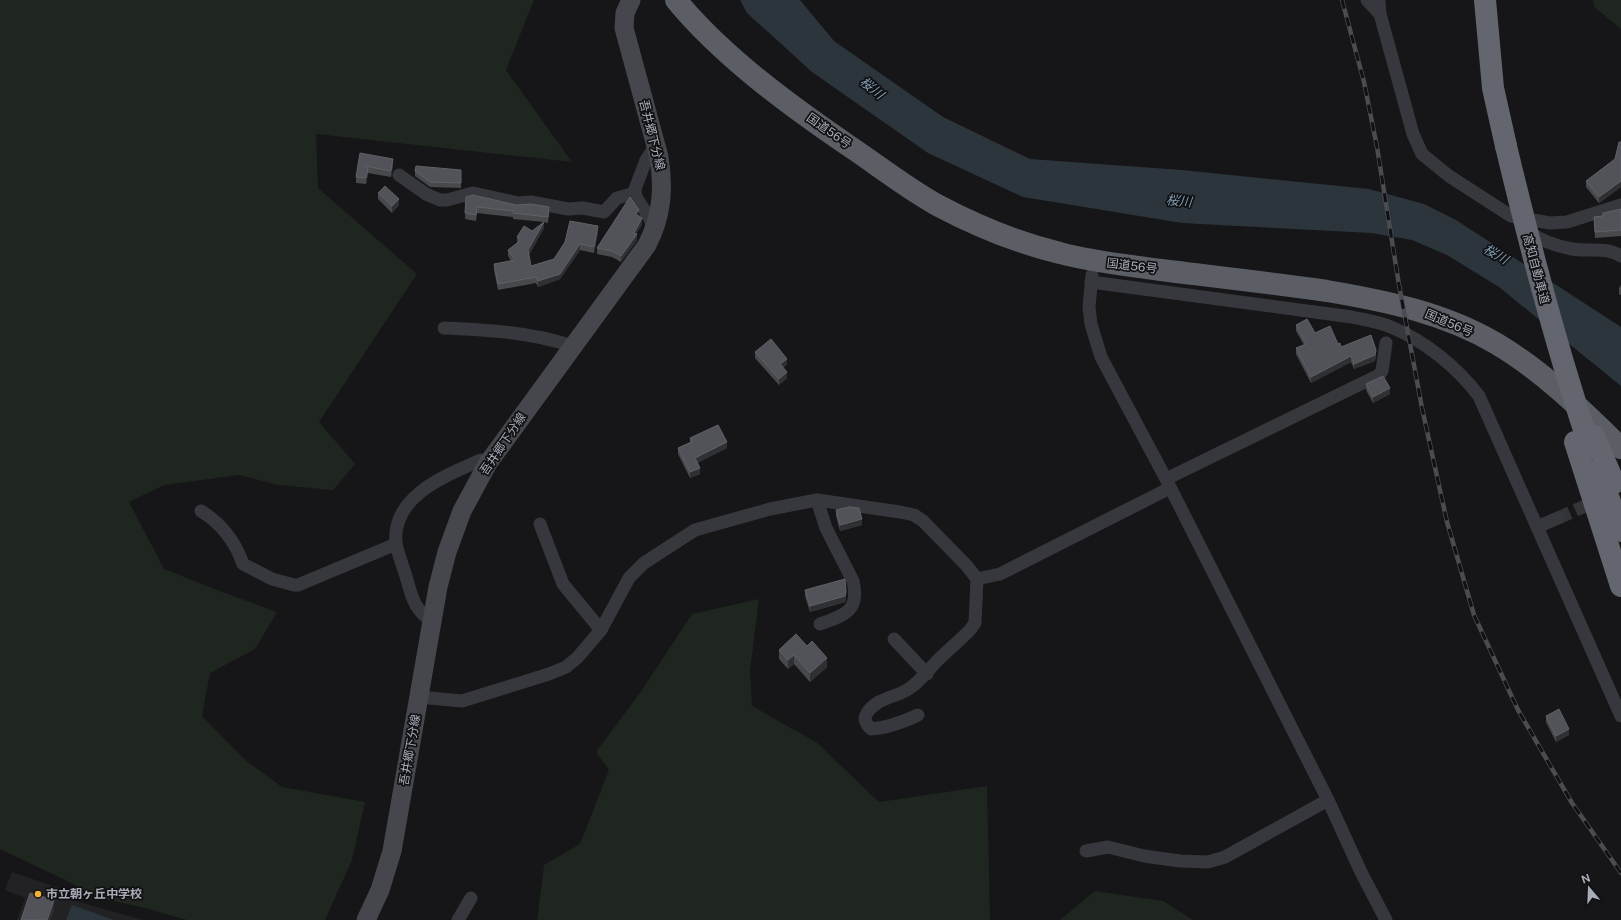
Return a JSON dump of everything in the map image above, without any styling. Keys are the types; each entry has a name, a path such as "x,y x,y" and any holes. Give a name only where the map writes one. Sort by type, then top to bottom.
{"highway":[{"name":"国道56号","path":"676,0 705,33 769,87 819,125 938,205 986,228 1094,272 1310,289 1381,300 1413,308 1465,328 1502,348 1540,374 1564,393 1621,448"},
{"name":"高知自動車道","path":"1485,0 1493,88 1506,146 1530,246 1561,361 1586,441"},
{"path":"1586,441 1618,495"},
{"path":"1586,441 1621,531"},
{"path":"1586,441 1621,586"}],"main road":[{"name":"吾井郷下分線","path":"366,920 380,890 392,851 442,569 456,524 467,500 488,464 572,346 647,245 654,232 661,207 663,186 656,145 624,28 624,13 631,0"}],"street":[{"path":"1367,0 1380,14"},
{"path":"1379,0 1380,14 1412,134 1422,154 1449,176 1511,216 1560,224 1621,205"},
{"path":"654,232 650,219 635,193 642,169 656,145"},
{"path":"399,175 426,194 440,200 447,200 472,193 518,203 531,202 568,209 583,208 604,212 617,198 635,193"},
{"path":"1503,211 1539,239 1572,249 1610,250 1621,256"},
{"path":"1386,920 1361,872 1328,800 1168,484 1101,357 1091,324 1089,307 1094,272 1322,312 1381,324 1420,343 1450,364 1465,378 1478,396 1621,716"},
{"path":"444,328 487,330 529,336 572,346"},
{"path":"977,579 1000,574 1168,484 1379,375 1382,372 1386,343"},
{"path":"432,622 415,605 396,544 398,517 405,506 416,495 458,470 480,460 488,464"},
{"path":"817,500 826,528 853,581 855,590 855,602 847,612 820,624"},
{"path":"419,697 462,701 549,674 566,667 572,663 601,630 629,578 644,563 688,533 770,509 817,500 873,507 914,515 923,521 967,566 977,579 975,623 970,630 935,663 927,674 907,690 883,699 872,706 866,714 865,719 867,725 871,728 878,728 903,722 918,715"},
{"path":"201,511 221,525 238,550 243,564 272,579 294,585 396,544"},
{"path":"1537,527 1558,518"},
{"path":"540,524 563,584 601,630"},
{"path":"894,639 927,674"},
{"path":"1086,851 1108,847 1144,856 1180,861 1208,862 1225,857 1328,800"},
{"path":"458,920 471,898"}],"shaded area":[{"path":"0,0 534,0 506,70 572,162 316,134 318,188 417,274 319,422 355,464 333,490 278,485 239,475 164,485 129,502 164,569 277,612 255,649 210,673 202,716 245,760 282,787 365,802 352,860 325,920 187,920 141,907 99,898 0,849"},
{"path":"1593,0 1621,0 1621,29 1594,7"},
{"path":"759,599 750,671 752,706 816,742 879,802 987,786 990,920 537,920 544,865 580,844 609,770 596,752 642,690 692,614"},
{"name":"市立朝ヶ丘中学校","path":"12,872 62,889 61,897 143,920 17,920 25,898 5,890"},
{"path":"1095,891 1163,901 1193,920 1060,920"}],"water":[{"name":"桜川","path":"740,0 800,0 834,41 943,117 1030,159 1182,170 1369,189 1424,204 1456,220 1621,327 1621,386 1499,287 1447,255 1412,240 1371,233 1182,223 1023,197 928,153 812,72 747,13"},
{"path":"72,905 114,920 66,920"}],"building":[{"path":"1619,142 1621,142 1621,181 1599,197 1586,181 1615,159"},
{"path":"360,153 393,159 391,171 365,166 368,169 366,178 356,177"},
{"path":"416,166 461,170 461,183 430,182 415,171"},
{"path":"385,186 399,199 392,206 378,193"},
{"path":"473,195 516,205 531,204 549,207 548,217 477,207 476,215 465,213 466,197"},
{"path":"630,197 639,210 636,214 642,218 634,233 637,234 621,256 612,251 597,248"},
{"path":"1621,209 1621,230 1595,232 1594,217 1603,216 1603,213"},
{"path":"570,221 598,226 594,247 580,244 560,274 538,281 536,277 498,284 494,264 515,260 508,250 521,240 517,237 524,226 532,231 544,222 528,250 531,266 554,259 565,242"},
{"path":"1307,319 1315,333 1330,326 1338,344 1340,343 1341,347 1371,335 1376,350 1375,355 1354,364 1351,356 1311,377 1296,348 1306,344 1296,325"},
{"path":"771,339 787,359 780,364 787,372 779,379 755,352"},
{"path":"1383,376 1390,388 1373,397 1366,384"},
{"path":"718,425 727,442 695,458 700,468 690,472 678,448 692,442 690,438"},
{"path":"849,507 859,508 862,519 840,525 836,510"},
{"path":"845,579 845,596 810,606 805,590"},
{"path":"796,634 807,646 812,641 827,658 810,673 794,655 788,660 779,650"},
{"path":"1559,709 1569,729 1556,736 1546,716"},
{"path":"30,893 54,900 47,920 21,920"}],"tunnel":[{"path":"1558,518 1601,499"}],"railway":[{"path":"1342,0 1364,82 1377,147 1399,285 1422,408 1447,522 1474,615 1518,710 1572,803 1621,873"}],"place":[{"name":"市立朝ヶ丘中学校","path":"38,894"}]}
